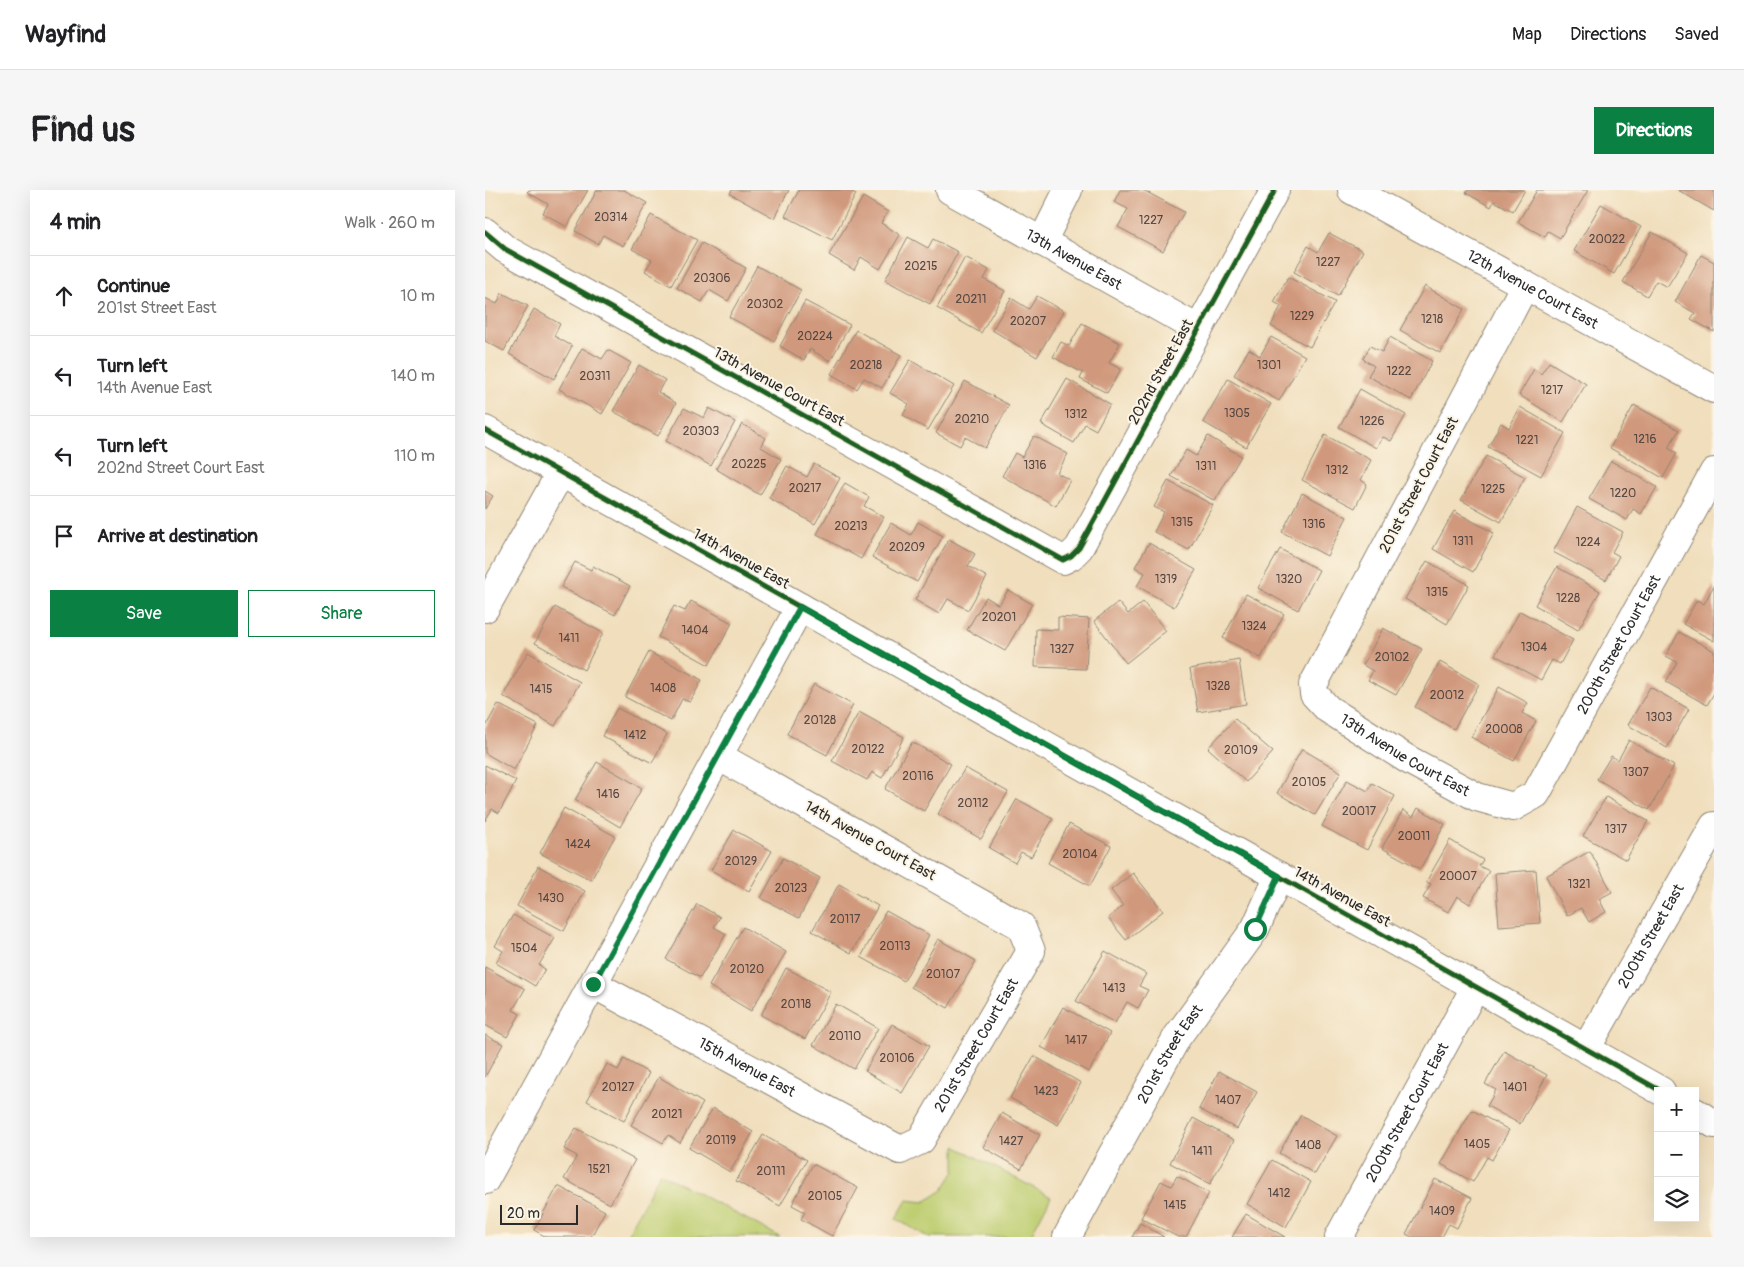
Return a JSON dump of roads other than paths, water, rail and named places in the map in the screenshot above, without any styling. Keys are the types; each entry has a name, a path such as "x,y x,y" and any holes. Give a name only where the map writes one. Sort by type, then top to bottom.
{"street":[{"name":"13th Avenue East","path":"950,190 1198,329"},
{"path":"1042,242 1068,190"},
{"name":"202nd Street East","path":"1063,560 1071,556 1079,548 1275,190"},
{"name":"12th Avenue Court East","path":"1352,190 1714,389"},
{"name":"13th Avenue Court East","path":"485,232 505,248 1063,560"},
{"name":"201st Street Court East","path":"1313,685 1525,285"},
{"name":"14th Avenue East","path":"485,430 1587,1047 1654,1087"},
{"path":"485,608 561,472"},
{"name":"200th Street Court East","path":"1513,807 1536,794 1714,472"},
{"path":"486,1180 800,607"},
{"name":"13th Avenue Court East","path":"1313,685 1314,694 1328,709 1407,759 1477,797 1513,807"},
{"name":"14th Avenue Court East","path":"718,756 1021,926"},
{"name":"200th Street East","path":"1587,1047 1714,826"},
{"name":"201st Street East","path":"1067,1237 1177,1037 1255,929 1279,876"},
{"name":"201st Street Court East","path":"900,1150 921,1140 1031,952 1021,926"},
{"name":"15th Avenue East","path":"593,984 900,1150"},
{"name":"200th Street Court East","path":"1339,1237 1476,986"},
{"path":"1699,1115 1714,1124"}]}
